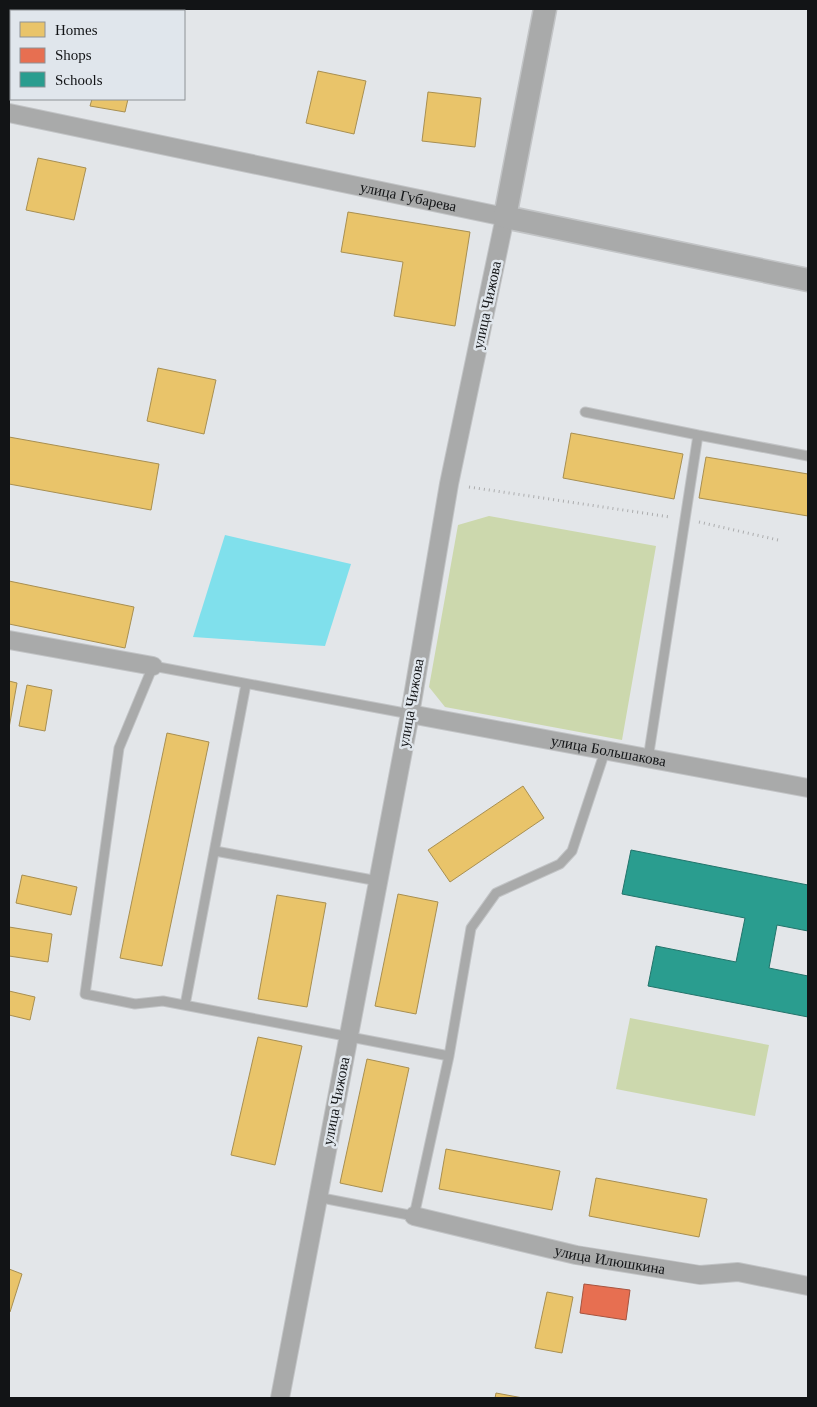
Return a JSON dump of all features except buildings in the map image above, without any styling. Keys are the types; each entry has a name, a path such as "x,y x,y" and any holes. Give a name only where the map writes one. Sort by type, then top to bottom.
{"street":[{"name":"улица Чижова","path":"280,1398 410,714 448,484 505,217 545,9"},
{"name":"улица Губарева","path":"9,112 808,280"},
{"path":"9,640 153,666"},
{"name":"улица Большакова","path":"410,714 808,788"},
{"name":"улица Илюшкина","path":"414,1216 576,1255 700,1275 738,1272 808,1286"}],"lane":[{"path":"585,412 808,456"},
{"path":"648,759 698,435"},
{"path":"410,714 153,666 119,748 85,994 135,1004 163,1001 449,1056"},
{"path":"185,1005 246,684"},
{"path":"317,1196 414,1216 449,1056 471,928 496,893 560,864 572,851 604,751"},
{"path":"215,850 378,881"}],"path":[{"path":"448,484 684,519 778,540"}],"green space":[{"path":"489,516 656,546 622,740 445,707 429,687 458,525"},
{"path":"630,1018 769,1045 755,1116 616,1089"}],"water":[{"path":"225,535 351,564 325,646 193,637"}]}
